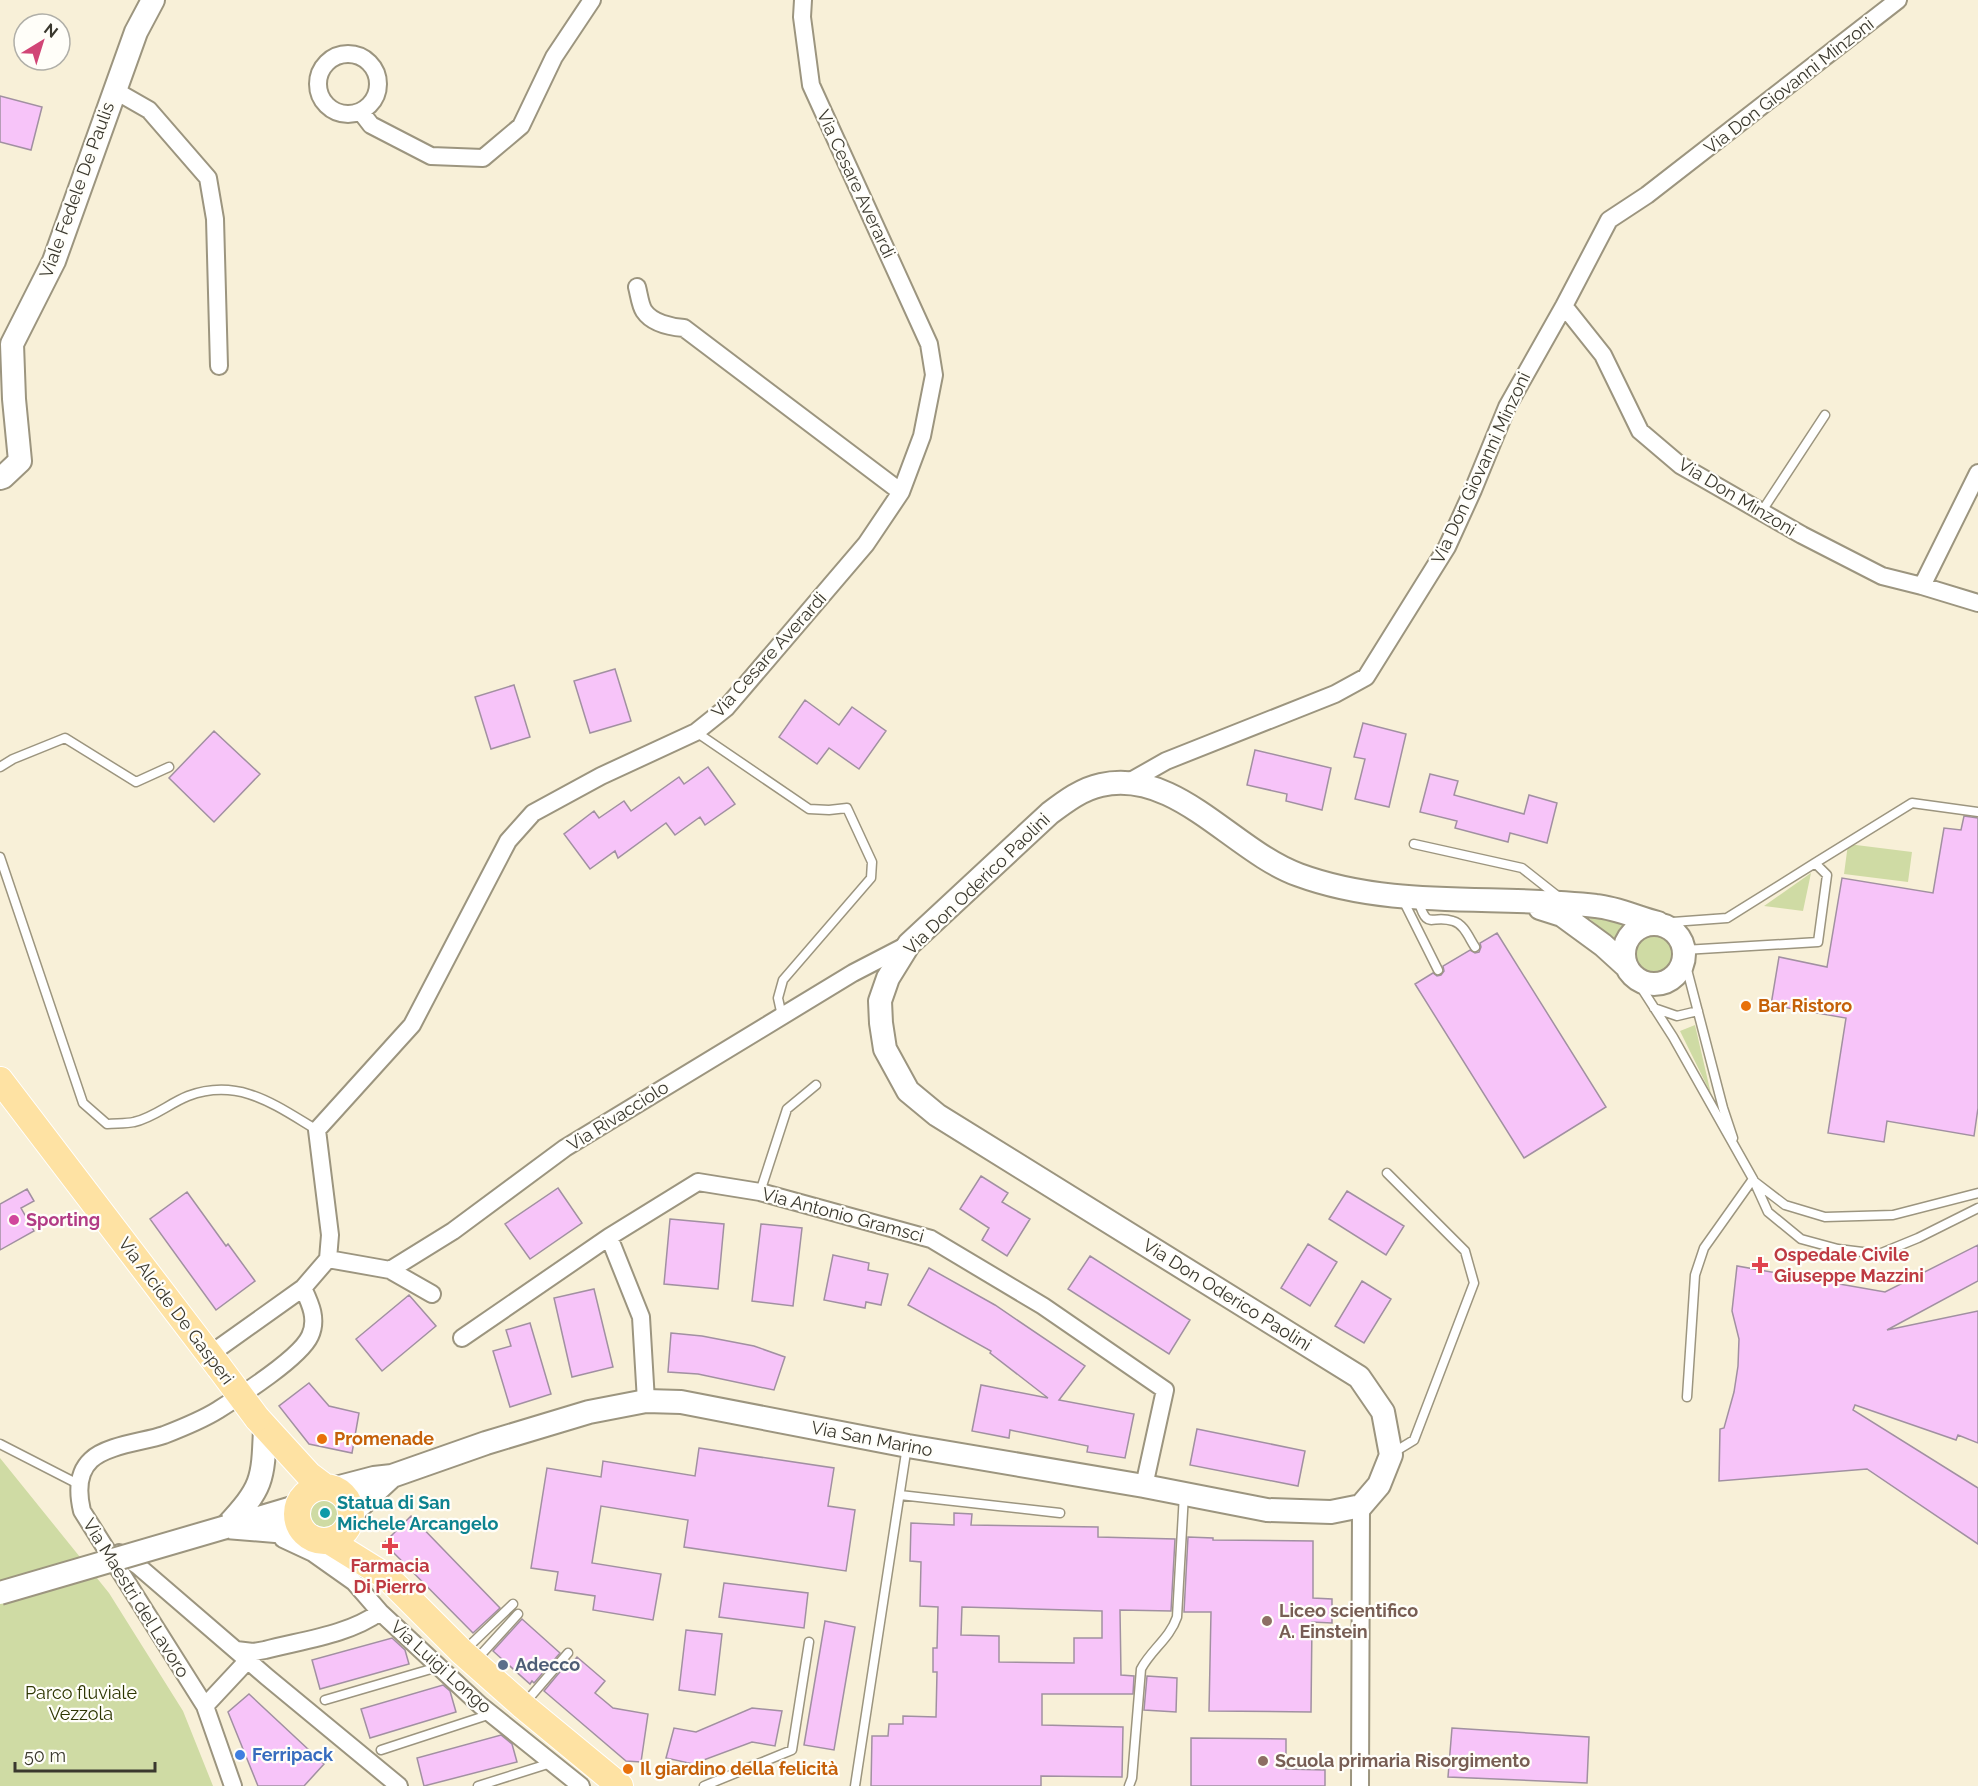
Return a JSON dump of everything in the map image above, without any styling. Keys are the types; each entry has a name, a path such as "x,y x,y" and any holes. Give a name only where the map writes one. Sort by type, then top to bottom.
{"main road":[{"name":"Via Alcide De Gasperi","path":"0,1080 261,1423 309,1475 329,1488"},
{"name":"Via Alcide De Gasperi","path":"261,1423 273,1455 286,1472 300,1504"},
{"path":"387,1577 351,1515 349,1503 345,1497 329,1488 310,1491 300,1504 298,1518 300,1526 387,1577 468,1657 620,1786"},
{"path":"320,1539 344,1533 351,1515"}],"street":[{"name":"Viale Fedele De Paulis","path":"0,478 20,461 12,344 54,261 136,32 153,0"},
{"path":"361,112 370,124 431,156 483,158 522,126 554,57 592,0"},
{"name":"Via Cesare Averardi","path":"317,1130 412,1025 508,841 533,813 601,776 696,732 726,708 866,544 901,492 922,436 934,375 929,344 811,85 802,17 803,0"},
{"name":"Via Don Giovanni Minzoni","path":"1129,782 1166,761 1335,694 1366,677 1447,547 1507,407 1609,220 1647,195 1898,0"},
{"path":"114,90 149,110 208,178 215,219 219,366"},
{"path":"637,287 644,312 670,327 684,328 901,492"},
{"name":"Via Don Minzoni","path":"1564,306 1603,355 1640,431 1680,465 1802,535 1882,576 1978,603"},
{"path":"1922,586 1978,473"},
{"path":"1962,506 1978,514"},
{"name":"Via Don Oderico Paolini","path":"1391,1455 1383,1412 1359,1377 947,1121 908,1091 885,1049 880,1001 888,978 909,944 1050,813 1074,796 1101,785 1129,782 1160,790 1181,801 1269,861 1296,875 1347,889 1410,898 1519,900"},
{"path":"1519,900 1599,906 1667,926 1681,940 1684,954 1681,968 1665,982 1644,983 1603,945 1562,915 1519,900"},
{"path":"1630,971 1623,947 1633,931 1640,926 1658,923"},
{"name":"Via Rivacciolo","path":"390,1270 453,1231 565,1148 853,973 909,944"},
{"path":"214,1361 303,1288 328,1259 330,1235 317,1130"},
{"name":"Via Antonio Gramsci","path":"462,1338 609,1237 698,1182 760,1192 931,1239 1043,1306 1165,1390 1144,1486"},
{"path":"609,1237 641,1317 646,1401"},
{"path":"328,1259 390,1270 432,1294"},
{"path":"80,1485 85,1466 100,1453 164,1435 216,1411 282,1365 299,1350 310,1336 313,1322 313,1309 303,1288"},
{"name":"Via San Marino","path":"329,1488 392,1476 486,1443 589,1412 646,1401 681,1402 908,1446 1144,1486 1267,1510 1331,1512 1361,1506"},
{"path":"226,1527 251,1499 258,1487 263,1470 261,1423"},
{"path":"1360,1786 1361,1506 1379,1485 1391,1455"},
{"name":"Via San Marino","path":"351,1515 392,1476"},
{"name":"Via Maestri del Lavoro","path":"80,1485 79,1498 82,1511 205,1706 233,1786"},
{"path":"0,1593 273,1515 300,1504"},
{"path":"226,1527 287,1532 320,1539"},
{"name":"Via Luigi Longo","path":"271,1531 328,1562 354,1582 380,1612 438,1667 491,1714 581,1786"},
{"path":"99,1539 137,1564 267,1677 399,1786"},
{"path":"205,1706 242,1655 351,1628 380,1612"},
{"path":"265,1650 262,1661 267,1677"}],"lane":[{"path":"1762,511 1825,415"},
{"path":"696,732 809,809 848,808 872,862 872,878 802,956 783,981 778,998 782,1016"},
{"path":"0,767 13,759 65,738 136,782 169,767"},
{"path":"1658,923 1727,918 1912,803 1978,812"},
{"path":"1414,844 1522,868 1568,904"},
{"path":"0,857 83,1103 106,1124 135,1122 189,1096 221,1089 247,1092 270,1102 317,1130"},
{"path":"1740,1158 1723,1108 1684,954 1818,942 1827,875 1815,863"},
{"path":"1410,898 1428,920 1454,921 1463,927 1475,947"},
{"path":"1410,898 1438,970"},
{"path":"1630,971 1673,1037 1768,1212 1801,1239 1838,1249 1879,1254 1918,1238 1978,1208"},
{"path":"1654,1008 1677,1016 1698,1011"},
{"path":"760,1192 787,1109 816,1085"},
{"path":"1387,1173 1465,1251 1474,1283 1414,1440 1391,1455"},
{"path":"1752,1179 1785,1205 1825,1217 1893,1215 1978,1193"},
{"path":"1687,1396 1695,1275 1704,1248 1752,1179"},
{"path":"0,1444 80,1485"},
{"path":"855,1786 908,1446"},
{"path":"1129,1786 1132,1778 1141,1670 1145,1661 1173,1629 1178,1617 1184,1494"},
{"path":"900,1495 1060,1513"},
{"path":"468,1657 513,1604"},
{"path":"468,1657 518,1614"},
{"path":"704,1786 792,1750 810,1642"},
{"path":"523,1706 568,1653"},
{"path":"325,1700 438,1667"},
{"path":"381,1750 491,1714"},
{"path":"478,1786 552,1762"}],"green space":[{"path":"1848,844 1912,852 1908,882 1844,874"},
{"path":"1811,873 1803,911 1764,906"},
{"path":"1582,912 1630,923 1616,942"},
{"path":"1654,933 1668,939 1674,953 1668,967 1654,973 1640,967 1634,953 1640,939"},
{"path":"1695,1025 1711,1094 1680,1031"},
{"name":"Parco fluviale Vezzola","path":"0,1458 109,1593 183,1711 213,1786 0,1786"},
{"path":"326,1499 337,1503 341,1514 337,1525 326,1529 315,1525 311,1514 315,1503"}],"building":[{"path":"0,96 42,107 31,150 0,142"},
{"path":"615,669 631,721 590,733 574,681"},
{"path":"514,685 530,737 491,749 475,697"},
{"path":"805,700 839,725 852,707 886,731 859,769 829,748 817,764 779,737"},
{"path":"1363,723 1406,734 1389,807 1355,799 1365,759 1354,757"},
{"path":"214,731 260,774 214,822 169,778"},
{"path":"1255,750 1331,768 1322,810 1286,801 1287,794 1247,785"},
{"path":"708,767 735,804 705,825 700,817 675,835 666,823 618,858 615,851 590,869 564,834 594,811 599,818 624,801 631,811 679,777 684,784"},
{"path":"1430,774 1458,781 1454,795 1524,814 1529,795 1557,803 1547,843 1510,833 1508,842 1455,828 1457,821 1420,812"},
{"path":"1964,816 1978,818 1978,1108 1974,1136 1887,1121 1884,1142 1828,1133 1846,1018 1771,1005 1779,957 1827,967 1842,878 1933,893 1944,828 1961,830"},
{"path":"1497,933 1606,1107 1524,1158 1415,984 1433,973 1437,976 1441,975 1444,971 1443,966 1470,950 1475,953 1479,952 1480,943"},
{"path":"981,1176 1008,1193 1002,1202 1030,1219 1007,1256 982,1240 989,1228 960,1209"},
{"path":"558,1188 582,1223 530,1259 505,1224"},
{"name":"Sporting","path":"27,1189 34,1201 21,1208 34,1231 0,1250 0,1204"},
{"path":"1347,1191 1404,1226 1386,1255 1329,1219"},
{"path":"187,1192 255,1281 216,1310 150,1219"},
{"path":"670,1219 724,1224 718,1289 664,1284"},
{"path":"761,1224 802,1228 793,1306 752,1301"},
{"path":"1308,1244 1337,1262 1310,1306 1281,1288"},
{"path":"1978,1245 1978,1281 1887,1330 1978,1311 1978,1443 1958,1435 1956,1440 1855,1405 1853,1410 1978,1488 1978,1544 1867,1469 1719,1481 1720,1429 1724,1428 1734,1392 1738,1366 1739,1339 1732,1311 1737,1266 1885,1292"},
{"path":"833,1255 869,1263 868,1270 888,1274 881,1305 866,1302 865,1308 824,1300"},
{"path":"1090,1256 1190,1320 1169,1354 1068,1289"},
{"path":"929,1268 995,1305 1085,1366 1059,1400 1134,1414 1125,1458 1087,1452 1088,1446 1010,1430 1009,1438 972,1431 981,1385 1048,1398 990,1353 991,1351 908,1305"},
{"path":"1362,1281 1391,1299 1364,1343 1335,1326"},
{"path":"594,1289 613,1367 572,1377 554,1298"},
{"path":"409,1295 436,1326 382,1371 356,1339"},
{"path":"530,1323 551,1394 510,1407 493,1351 511,1346 506,1330"},
{"path":"671,1333 702,1336 754,1346 785,1357 774,1390 698,1374 668,1372"},
{"path":"309,1383 329,1406 359,1413 352,1453 309,1444 279,1406"},
{"path":"1197,1429 1305,1451 1298,1486 1190,1465"},
{"path":"699,1448 834,1468 828,1506 855,1510 846,1571 684,1547 688,1520 601,1506 592,1563 661,1574 653,1620 593,1610 595,1596 555,1590 558,1572 531,1568 547,1468 601,1477 603,1461 695,1476"},
{"path":"954,1513 972,1514 971,1525 1098,1527 1098,1537 1175,1539 1171,1611 1120,1610 1121,1675 1134,1676 1133,1694 1042,1694 1042,1725 1123,1727 1122,1777 1041,1776 1041,1786 871,1786 872,1736 888,1736 889,1724 903,1724 903,1716 936,1717 937,1672 933,1672 933,1648 937,1648 938,1607 920,1606 921,1562 910,1561 911,1523 954,1525","holes":["962,1607 1102,1611 1102,1638 1074,1638 1074,1663 999,1662 999,1636 961,1635"]},
{"path":"411,1516 500,1608 473,1633 384,1543"},
{"path":"1188,1537 1213,1538 1213,1540 1313,1541 1313,1598 1332,1599 1332,1623 1312,1622 1311,1712 1209,1711 1211,1612 1184,1612"},
{"path":"724,1583 808,1593 804,1628 719,1617"},
{"path":"522,1619 560,1653 534,1683 532,1681 530,1684 493,1651"},
{"path":"825,1621 855,1627 834,1750 804,1745"},
{"path":"686,1630 722,1634 715,1695 679,1690"},
{"path":"392,1638 405,1650 409,1664 320,1689 312,1660"},
{"path":"577,1657 605,1681 595,1693 613,1708 648,1714 641,1762 626,1761 544,1691 569,1661 572,1663"},
{"path":"1147,1676 1177,1678 1176,1712 1144,1710"},
{"path":"443,1685 450,1691 456,1712 370,1738 361,1709"},
{"path":"249,1694 324,1764 304,1786 258,1786 228,1712"},
{"path":"752,1708 782,1711 775,1746 752,1742 693,1764 666,1758 674,1728 696,1732"},
{"path":"1452,1728 1589,1737 1587,1783 1448,1777"},
{"path":"501,1735 512,1744 517,1762 424,1786 417,1758"},
{"path":"1191,1738 1286,1739 1286,1769 1325,1770 1325,1786 1191,1786"}],"place":[{"name":"Bar Ristoro","path":"1746,1006"},
{"name":"Sporting","path":"14,1220"},
{"name":"Ospedale Civile Giuseppe Mazzini","path":"1760,1265"},
{"name":"Promenade","path":"322,1439"},
{"name":"Statua di San Michele Arcangelo","path":"325,1513"},
{"name":"Farmacia Di Pierro","path":"390,1546"},
{"name":"Liceo scientifico A. Einstein","path":"1267,1621"},
{"name":"Adecco","path":"503,1665"},
{"name":"Ferripack","path":"240,1755"},
{"name":"Scuola primaria Risorgimento","path":"1263,1761"},
{"name":"Il giardino della felicità","path":"628,1769"}]}
